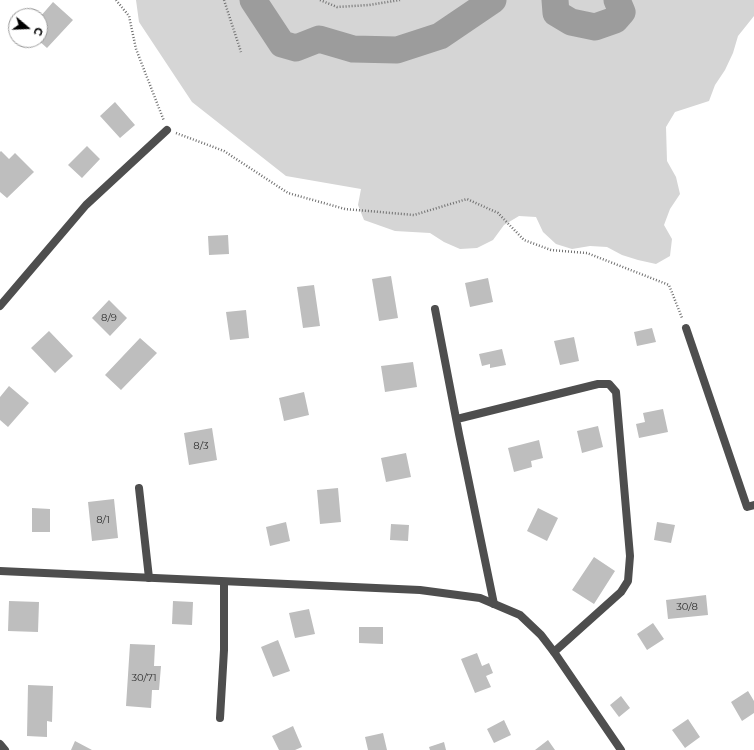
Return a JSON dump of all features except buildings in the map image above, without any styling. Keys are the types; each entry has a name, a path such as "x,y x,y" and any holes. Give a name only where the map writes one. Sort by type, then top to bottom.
{"street":[{"path":"0,306 86,205 167,130"},
{"path":"435,309 494,604"},
{"path":"686,328 747,507 754,505"},
{"path":"457,419 598,384 609,384 616,392 630,556 628,581 621,592 554,652"},
{"path":"139,488 149,578"},
{"path":"0,571 420,590 480,598 520,615 541,635 621,750"},
{"path":"220,718 224,650 224,582"},
{"path":"0,744 5,750"}],"path":[{"path":"116,0 129,16 136,49 167,130 224,151 288,193 345,209 414,215 467,199 498,213 524,240 551,250 587,253 670,285 686,328"},
{"path":"224,0 241,52"},
{"path":"320,0 337,7 369,5 400,0"}],"shaded area":[{"path":"136,0 754,0 754,16 738,36 733,53 725,70 715,85 709,101 675,112 666,127 667,161 676,177 680,194 670,209 664,225 672,239 670,256 656,264 622,255 607,247 590,246 572,249 556,244 543,232 536,217 519,216 504,225 493,240 477,248 460,249 444,242 430,233 395,231 364,220 358,205 361,189 286,176 192,102 139,22"}],"waterway":[{"path":"253,0 282,44 296,48 319,39 353,49 397,50 440,36 493,0"},
{"path":"555,0 556,13 571,22 595,27 615,20 622,12 617,0"}]}
